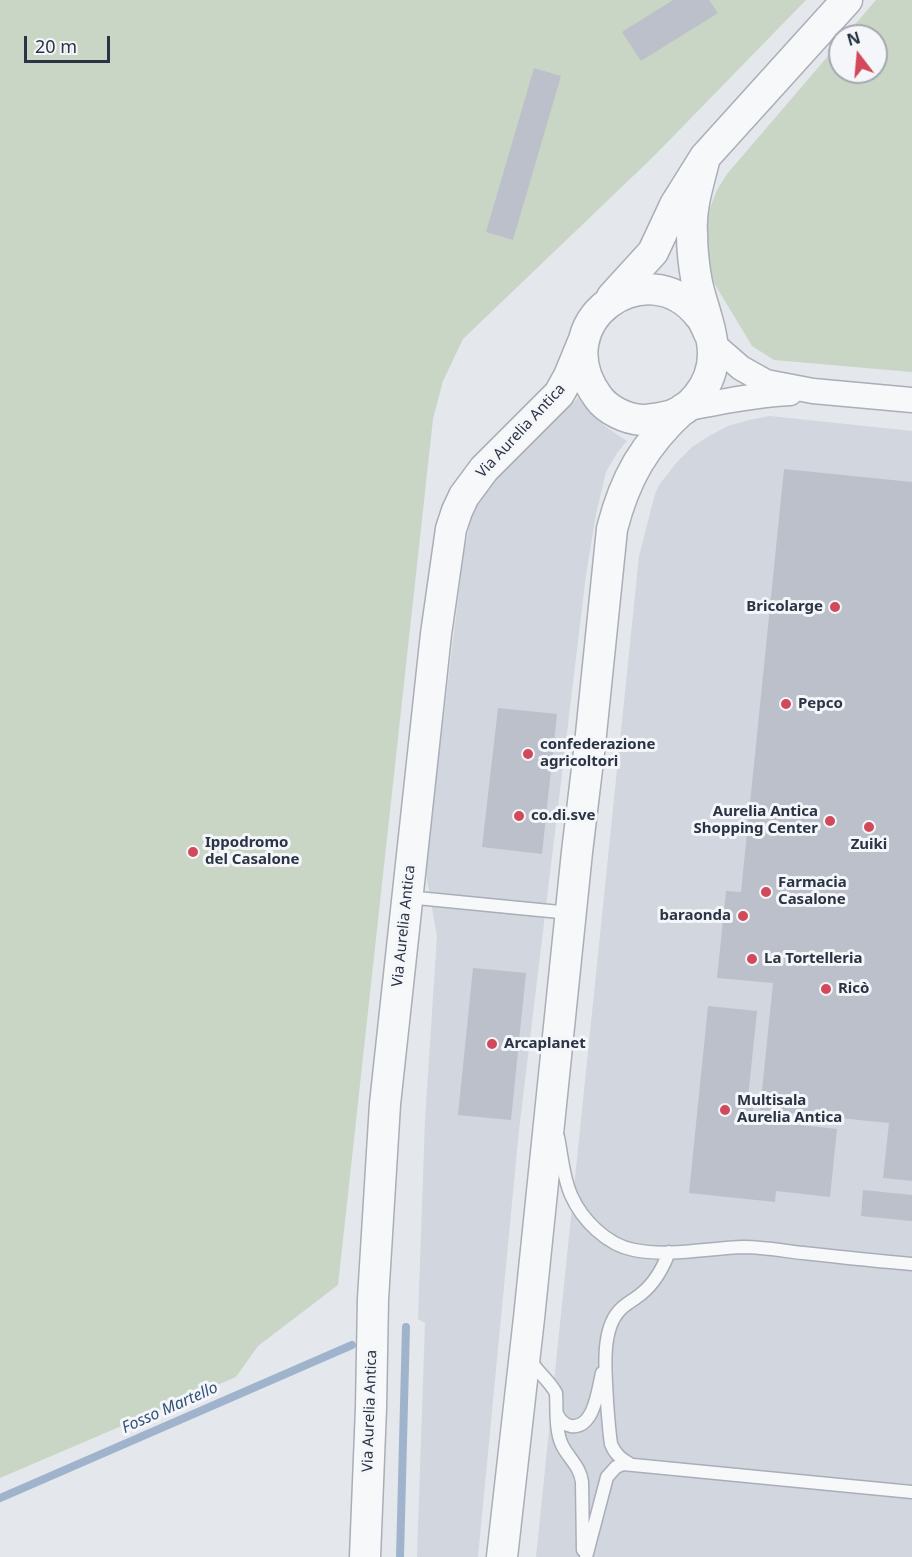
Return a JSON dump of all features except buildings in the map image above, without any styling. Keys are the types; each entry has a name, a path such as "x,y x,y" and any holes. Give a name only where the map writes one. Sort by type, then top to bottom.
{"street":[{"name":"Via Aurelia Antica","path":"365,1557 373,1299 385,1104 436,634 451,529 457,512 473,483 559,394 569,376 591,322 653,252 675,205 705,157 848,0"},
{"name":"Via Aurelia Antica","path":"502,1557 612,529 618,506 638,461 666,425 695,399 710,373 713,354 697,282 691,230 705,157"},
{"name":"Via Aurelia Antica","path":"604,306 622,294 643,289 665,291 684,301 700,315 710,338"},
{"path":"710,338 741,368 766,382 813,391 912,400"},
{"name":"Via Aurelia Antica","path":"583,342 582,364 589,384 602,402 620,414 641,420 663,418 683,409"},
{"path":"683,409 764,394 813,391"}],"lane":[{"path":"408,897 570,913"},
{"path":"551,1100 571,1195 591,1225 603,1236 618,1244 633,1250 669,1252 745,1247 912,1264"},
{"path":"630,1464 621,1459 611,1444 605,1364 608,1330 623,1306 644,1292 655,1280 664,1267 669,1252"},
{"path":"525,1350 533,1365 556,1393 559,1436 562,1445 581,1473 584,1557"},
{"path":"557,1414 567,1425 581,1425 586,1421 591,1415 605,1364"},
{"path":"584,1557 607,1477 616,1467 623,1464 912,1492"}],"shaded area":[{"path":"578,398 589,412 606,427 627,441 606,472 596,514 586,575 519,1130 478,1557 417,1557 425,1323 418,1319 425,1120 437,936 425,869 464,551 471,520 488,483"},
{"path":"770,416 912,431 912,1557 536,1557 639,556 655,494 659,485 677,462 692,447 728,426"}],"green space":[{"name":"Ippodromo del Casalone","path":"0,0 806,0 653,157 463,339 443,381 433,419 338,1285 258,1346 236,1377 0,1478"},
{"path":"876,0 912,0 912,372 774,360 752,346 711,278 707,262 706,227 717,190 727,174 828,56 828,84 888,84 888,24 855,24"}],"waterway":[{"name":"Fosso Martello","path":"400,1557 406,1327"},
{"name":"Fosso Martello","path":"0,1498 352,1345"}],"place":[{"name":"Bricolarge","path":"835,607"},
{"name":"Pepco","path":"786,704"},
{"name":"confederazione agricoltori","path":"528,754"},
{"name":"co.di.sve","path":"519,816"},
{"name":"Aurelia Antica Shopping Center","path":"830,821"},
{"name":"Zuiki","path":"869,827"},
{"name":"Ippodromo del Casalone","path":"193,852"},
{"name":"Farmacia Casalone","path":"766,892"},
{"name":"baraonda","path":"743,916"},
{"name":"La Tortelleria","path":"752,959"},
{"name":"Ricò","path":"826,989"},
{"name":"Arcaplanet","path":"492,1044"},
{"name":"Multisala Aurelia Antica","path":"725,1110"}]}
